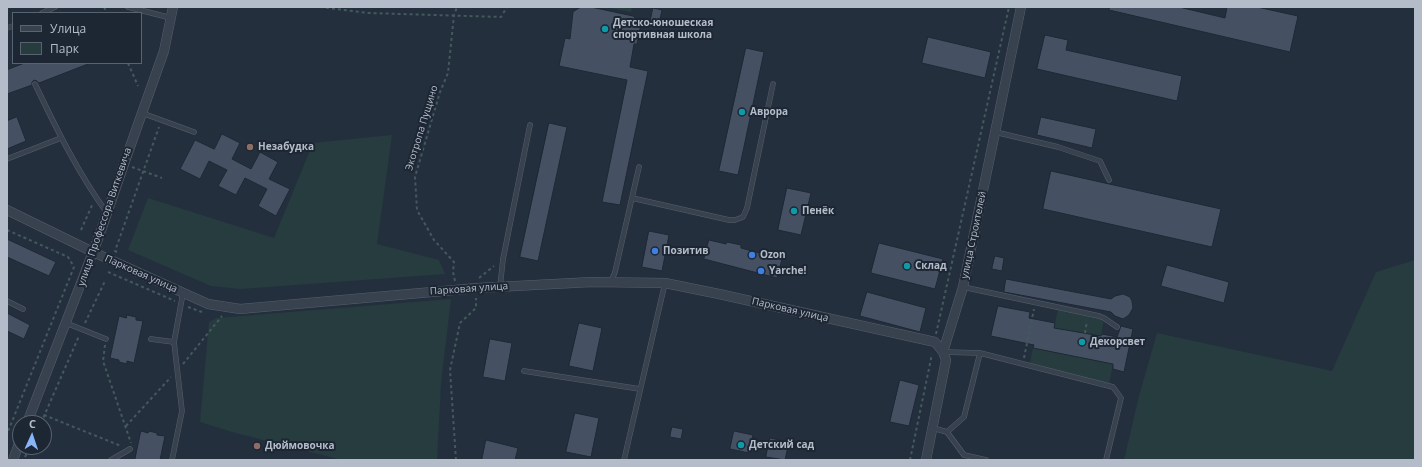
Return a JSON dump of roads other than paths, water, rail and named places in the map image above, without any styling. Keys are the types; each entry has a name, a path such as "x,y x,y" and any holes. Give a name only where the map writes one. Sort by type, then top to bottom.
{"street":[{"name":"улица Профессора Виткевича","path":"30,415 93,252 164,51 173,7"},
{"name":"улица Строителей","path":"926,460 946,360 943,352 963,287 1021,7"},
{"name":"Парковая улица","path":"7,210 93,252 208,304 240,309 500,283 665,283 934,342 943,352"}],"lane":[{"path":"44,12 55,7"},
{"path":"128,7 171,18"},
{"path":"35,84 61,138 107,213"},
{"path":"632,198 729,220 735,220 743,217 747,208 773,84"},
{"path":"142,113 194,132"},
{"path":"500,283 503,259 530,125"},
{"path":"995,132 1058,147 1100,160 1109,180"},
{"path":"7,159 61,138"},
{"path":"611,282 615,272 639,167"},
{"path":"624,460 665,283"},
{"path":"963,287 1089,314 1104,318 1117,327"},
{"path":"172,460 182,411 174,342 183,293"},
{"path":"7,301 23,309"},
{"path":"66,323 106,339"},
{"path":"151,339 174,342"},
{"path":"943,352 980,353 1113,387 1121,398 1106,460"},
{"path":"947,432 964,417 980,353"},
{"path":"524,371 640,389"},
{"path":"933,428 947,432 964,455 986,460"},
{"path":"111,460 130,449"}],"place":[{"name":"Детско-юношеская спортивная школа","path":"605,29"},
{"name":"Аврора","path":"742,112"},
{"name":"Незабудка","path":"250,147"},
{"name":"Пенёк","path":"794,211"},
{"name":"Позитив","path":"655,251"},
{"name":"Ozon","path":"752,255"},
{"name":"Склад","path":"907,266"},
{"name":"Yarche!","path":"761,271"},
{"name":"Декорсвет","path":"1082,342"},
{"name":"Детский сад","path":"741,445"},
{"name":"Дюймовочка","path":"257,446"}]}
